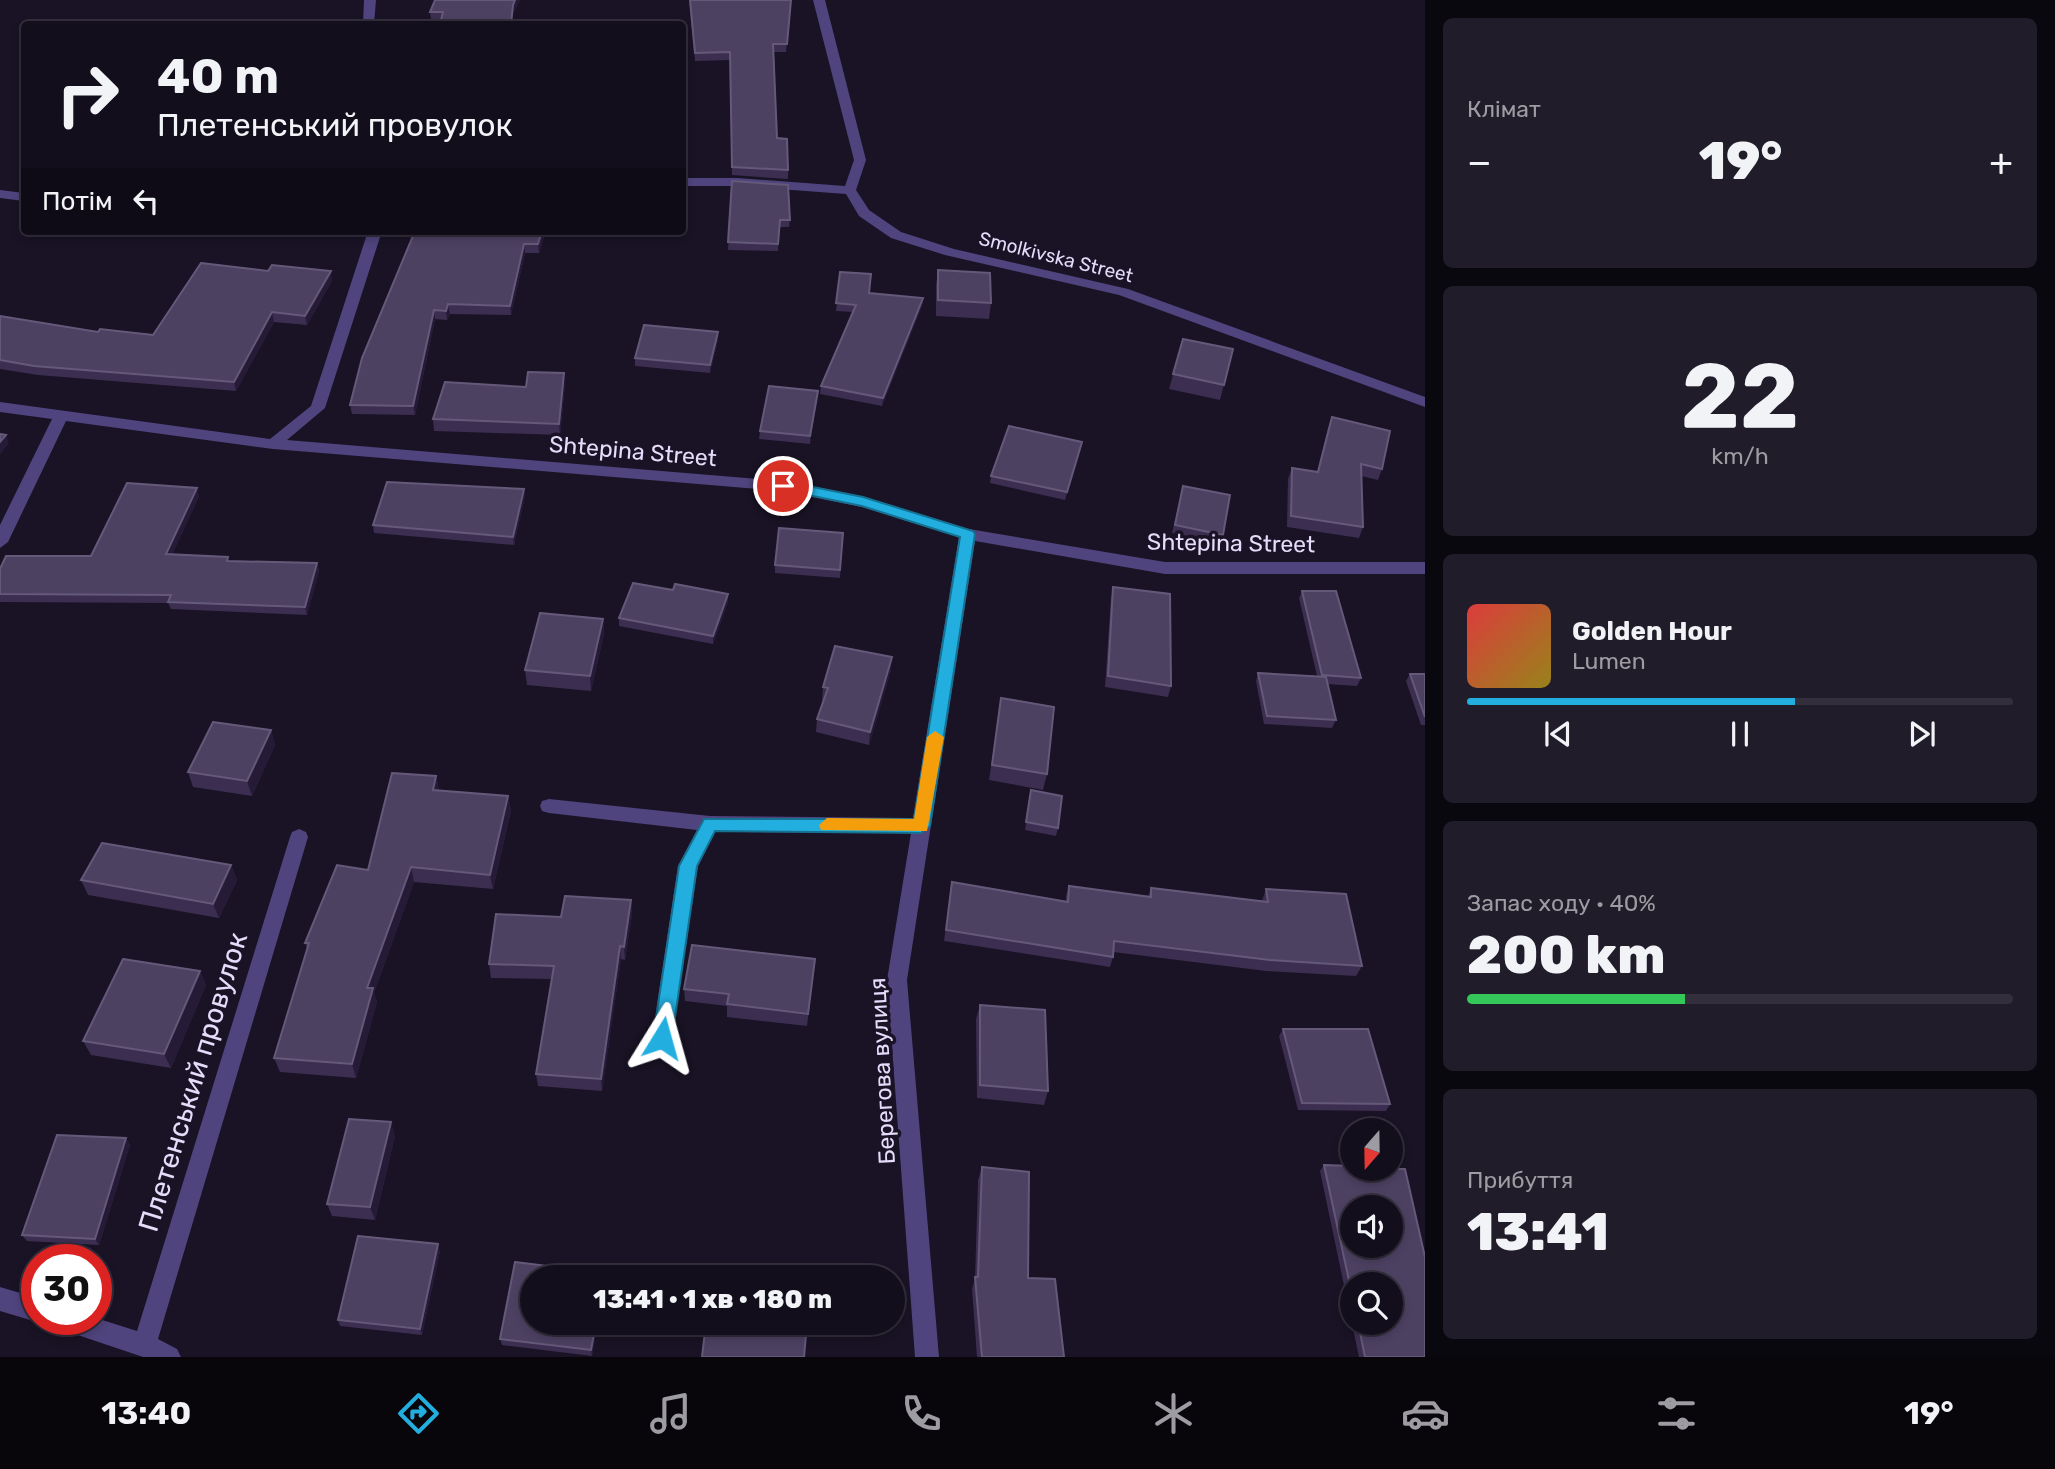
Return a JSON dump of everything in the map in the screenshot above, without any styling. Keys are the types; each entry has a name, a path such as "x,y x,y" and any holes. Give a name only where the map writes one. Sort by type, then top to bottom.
{"street":[{"path":"369,21 370,0"},
{"path":"686,182 737,182 850,190 860,160 819,0"},
{"name":"Smolkivska Street","path":"850,190 864,213 896,235 950,252 1123,292 1425,402"},
{"path":"0,194 21,197"},
{"path":"273,444 318,408 373,235"},
{"name":"Shtepina Street","path":"0,407 273,444 783,486 863,502 968,534 1165,568 1425,568"},
{"path":"0,542 61,416"},
{"name":"Берегова вулиця","path":"927,1357 897,981 968,534"},
{"path":"550,806 710,824 921,826"},
{"path":"662,1038 688,866 710,824"},
{"name":"Плетенський провулок","path":"144,1345 299,837"},
{"path":"0,1299 21,1305"},
{"path":"112,1335 144,1345 169,1357"}],"building":[{"path":"435,0 515,0 511,21 441,21 443,12 430,12"},
{"path":"690,0 791,0 787,44 773,44 777,138 787,139 788,170 732,167 730,52 695,53"},
{"path":"732,181 788,185 790,220 780,220 778,244 728,242"},
{"path":"413,235 541,235 538,244 524,244 510,306 448,304 446,311 434,310 413,406 350,405 362,358"},
{"path":"201,263 268,271 272,265 331,271 305,316 272,312 234,382 34,366 0,360 0,316 98,332 100,329 153,335"},
{"path":"938,270 990,273 991,303 938,300"},
{"path":"840,272 871,274 869,293 923,298 883,398 821,386 856,305 836,303"},
{"path":"644,325 718,332 710,365 635,358"},
{"path":"1183,339 1233,349 1224,385 1173,374"},
{"path":"528,372 564,373 559,424 433,419 445,382 526,387"},
{"path":"769,386 818,391 810,436 760,431"},
{"path":"1332,417 1390,431 1382,469 1361,464 1363,527 1291,516 1292,468 1318,472"},
{"path":"1009,426 1082,442 1067,492 991,476"},
{"path":"387,482 524,489 513,537 373,525"},
{"path":"127,483 197,488 166,554 228,557 227,561 317,563 305,607 168,602 171,595 0,594 0,569 6,556 91,556"},
{"path":"1183,486 1230,495 1223,535 1175,525"},
{"path":"779,528 843,533 840,570 775,565"},
{"path":"633,583 673,590 675,584 728,594 713,636 619,618"},
{"path":"1113,587 1170,594 1171,686 1108,676"},
{"path":"1302,591 1336,591 1361,678 1322,675"},
{"path":"540,613 603,619 590,676 525,670"},
{"path":"835,646 892,657 870,732 817,719 828,688 823,687"},
{"path":"1258,673 1326,677 1336,720 1267,716"},
{"path":"1410,674 1425,674 1425,717"},
{"path":"1001,698 1054,707 1047,774 992,765"},
{"path":"213,722 271,730 247,781 188,772"},
{"path":"392,773 436,776 433,790 508,796 490,875 411,867 367,988 373,988 352,1064 274,1058 309,943 305,943 337,865 368,870"},
{"path":"1031,790 1062,796 1058,828 1026,822"},
{"path":"102,843 231,865 213,904 81,880"},
{"path":"952,882 1068,902 1069,886 1151,897 1151,888 1268,902 1266,889 1346,894 1362,966 1270,960 1114,941 1113,957 946,930"},
{"path":"565,896 631,900 624,947 620,946 601,1079 536,1074 554,966 489,964 496,914 561,917"},
{"path":"692,945 815,959 808,1014 727,1004 729,994 684,989"},
{"path":"123,959 200,971 164,1054 83,1041"},
{"path":"980,1005 1045,1010 1048,1091 980,1085"},
{"path":"1283,1029 1368,1029 1390,1104 1302,1103"},
{"path":"349,1119 391,1122 370,1207 327,1204"},
{"path":"57,1135 126,1138 95,1239 22,1235"},
{"path":"1324,1165 1340,1166 1340,1181 1404,1181 1405,1169 1425,1257 1425,1357 1365,1357 1360,1335 1403,1335 1403,1272 1347,1272 1344,1258 1403,1258 1403,1195 1340,1195 1340,1239"},
{"path":"982,1167 1029,1172 1028,1278 1055,1279 1064,1357 982,1357 975,1277 978,1277"},
{"path":"358,1236 438,1244 420,1329 338,1320"},
{"path":"515,1262 539,1265 520,1265 520,1335 594,1335 591,1350 500,1339"},
{"path":"705,1335 806,1335 804,1357 702,1357"}],"slow traffic":[{"path":"827,825 921,826 935,737"}],"route":[{"path":"662,1038 688,866 710,824 921,826 968,534 863,502 783,486"}]}
